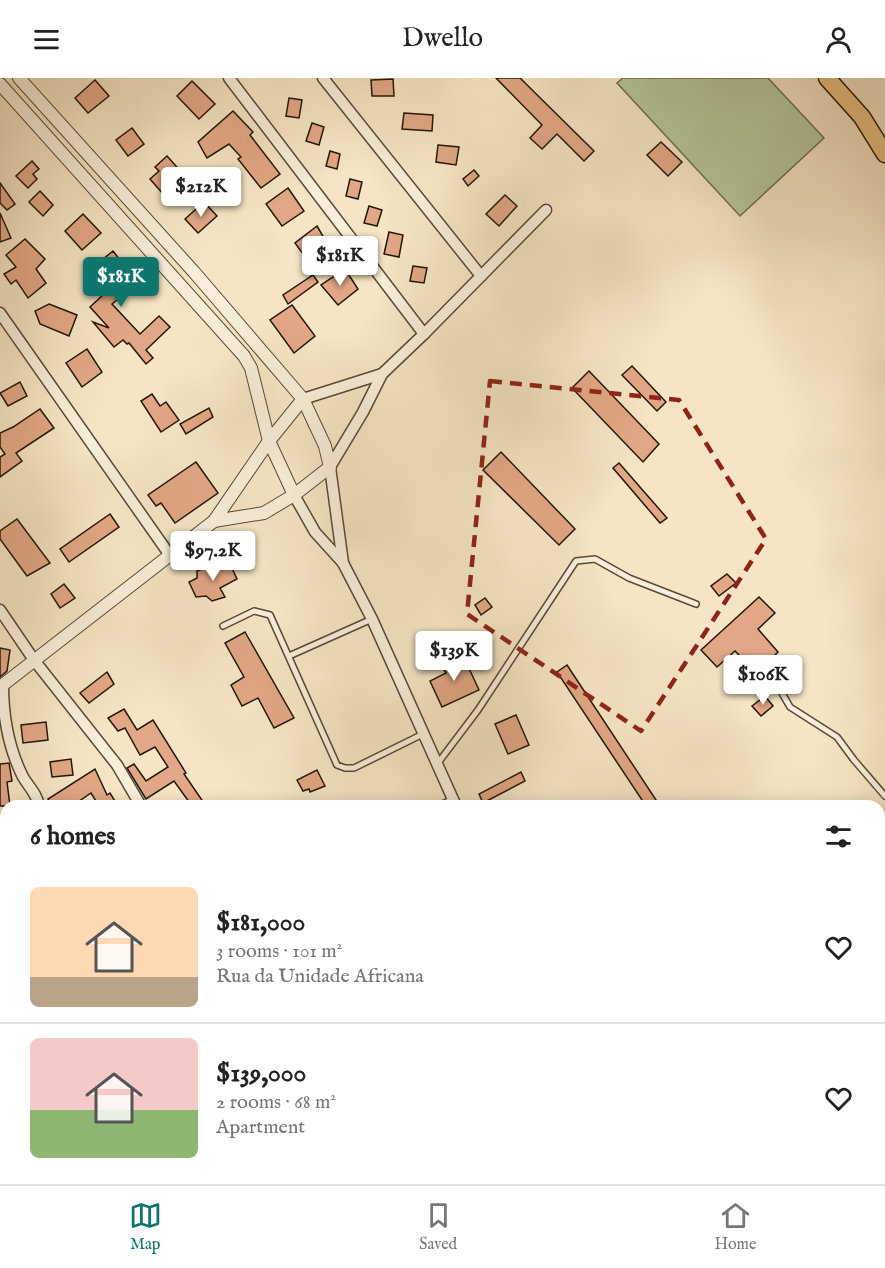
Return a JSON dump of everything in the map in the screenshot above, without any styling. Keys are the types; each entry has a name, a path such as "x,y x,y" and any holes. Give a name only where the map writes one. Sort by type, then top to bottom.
{"main road":[{"path":"827,78 862,117 885,154"}],"street":[{"path":"20,78 194,272 303,399 326,446 343,563"},
{"path":"229,78 424,334"},
{"path":"322,78 481,276"},
{"path":"0,84 244,356 250,368 269,441 294,495 315,532 343,563 372,619 454,800"},
{"path":"214,521 264,513 294,495 330,467 363,412 382,374 546,210"},
{"path":"0,313 169,554"},
{"path":"37,800 23,777 8,730 1,686 214,521 269,441 303,399 382,374"},
{"path":"0,610 34,660 117,765 137,800"}],"lane":[{"path":"437,764 478,710 576,561 595,560 629,578 696,604"},
{"path":"223,626 254,611 262,611 270,615 337,765 354,768 423,734"},
{"path":"289,656 372,619"},
{"path":"779,688 790,707 837,737 885,796"}],"highlighted area":[{"path":"490,381 679,400 766,539 641,731 467,614"}],"green space":[{"path":"623,78 768,78 824,138 740,216 617,83"}],"building":[{"path":"496,78 520,78 594,151 584,161 557,134 542,149 530,138 542,125"},
{"path":"393,79 394,96 372,96 371,80"},
{"path":"95,80 109,96 88,113 75,98"},
{"path":"192,81 215,104 199,119 177,96"},
{"path":"289,98 302,100 299,118 286,116"},
{"path":"233,111 253,132 250,135 280,174 261,188 238,159 241,157 229,144 207,158 198,142"},
{"path":"404,113 433,115 432,131 402,129"},
{"path":"312,123 324,127 319,145 306,141"},
{"path":"132,128 144,144 128,156 116,140"},
{"path":"661,142 682,162 668,176 647,155"},
{"path":"438,145 459,147 456,165 436,162"},
{"path":"330,151 340,154 337,169 326,166"},
{"path":"167,156 183,174 180,181 164,195 150,179 159,171 155,167"},
{"path":"32,161 39,169 33,174 37,179 28,188 16,176"},
{"path":"474,170 479,176 468,186 463,179"},
{"path":"350,179 362,182 358,199 346,196"},
{"path":"0,183 15,204 7,210 0,203"},
{"path":"288,188 304,211 282,226 266,204"},
{"path":"40,191 53,205 43,216 29,202"},
{"path":"505,195 517,206 499,226 486,214"},
{"path":"204,202 217,216 198,233 185,219"},
{"path":"369,206 382,210 377,226 364,223"},
{"path":"0,213 11,238 0,242"},
{"path":"83,214 101,233 82,250 65,231"},
{"path":"317,226 331,250 311,265 295,243"},
{"path":"389,232 403,235 399,257 384,254"},
{"path":"25,239 45,259 36,269 46,283 28,298 16,280 11,284 4,274 16,267 6,255"},
{"path":"113,251 138,283 112,304 140,334 159,316 170,327 146,350 153,358 146,364 129,343 123,340 114,347 93,322 109,328 90,307 105,293 88,271"},
{"path":"413,266 427,268 424,283 410,281"},
{"path":"345,269 358,289 338,305 321,285"},
{"path":"313,275 318,282 288,304 283,295"},
{"path":"49,304 77,315 69,336 40,324 35,311"},
{"path":"292,305 315,336 294,353 270,320"},
{"path":"87,349 102,372 82,387 66,363"},
{"path":"632,366 666,402 657,411 622,375"},
{"path":"589,371 659,444 643,462 572,388"},
{"path":"20,382 27,396 8,406 0,393"},
{"path":"152,394 160,406 166,402 179,420 161,432 141,401"},
{"path":"209,408 213,417 186,434 180,424"},
{"path":"40,409 54,428 16,453 22,461 0,477 0,457 5,454 0,447 0,433"},
{"path":"501,452 575,529 559,545 483,470"},
{"path":"196,462 218,493 175,523 161,503 156,506 148,495"},
{"path":"619,463 667,518 660,523 613,468"},
{"path":"110,514 119,527 69,562 60,549"},
{"path":"17,519 50,563 27,576 0,539 0,531"},
{"path":"230,564 237,579 220,588 225,597 212,601 206,596 196,597 189,582 197,578 197,571 211,565 213,569"},
{"path":"727,574 736,583 719,596 711,586"},
{"path":"64,584 75,598 60,608 51,594"},
{"path":"759,597 775,613 758,629 778,652 757,673 735,651 717,667 701,650"},
{"path":"485,598 492,607 481,615 475,605"},
{"path":"245,632 294,718 274,728 258,698 242,706 231,685 244,677 225,643"},
{"path":"0,648 10,650 7,671 0,677"},
{"path":"453,655 459,667 467,664 479,690 442,707 430,681 446,673 440,663"},
{"path":"567,665 656,800 642,800 557,672"},
{"path":"107,672 114,684 89,703 80,693"},
{"path":"765,696 773,706 761,716 752,706"},
{"path":"124,709 137,730 153,720 202,800 188,800 174,781 146,799 127,768 134,764 146,781 168,767 155,747 140,755 125,728 118,731 108,718"},
{"path":"516,715 529,745 508,754 495,724"},
{"path":"46,722 48,740 23,743 21,725"},
{"path":"71,759 73,775 52,777 50,762"},
{"path":"9,763 12,781 7,782 9,800 0,800 0,764"},
{"path":"95,769 107,795 110,793 114,800 95,800 91,793 81,800 48,799"},
{"path":"317,770 325,786 310,792 309,789 303,791 297,780"},
{"path":"521,772 525,781 489,800 482,800 479,794"}]}
